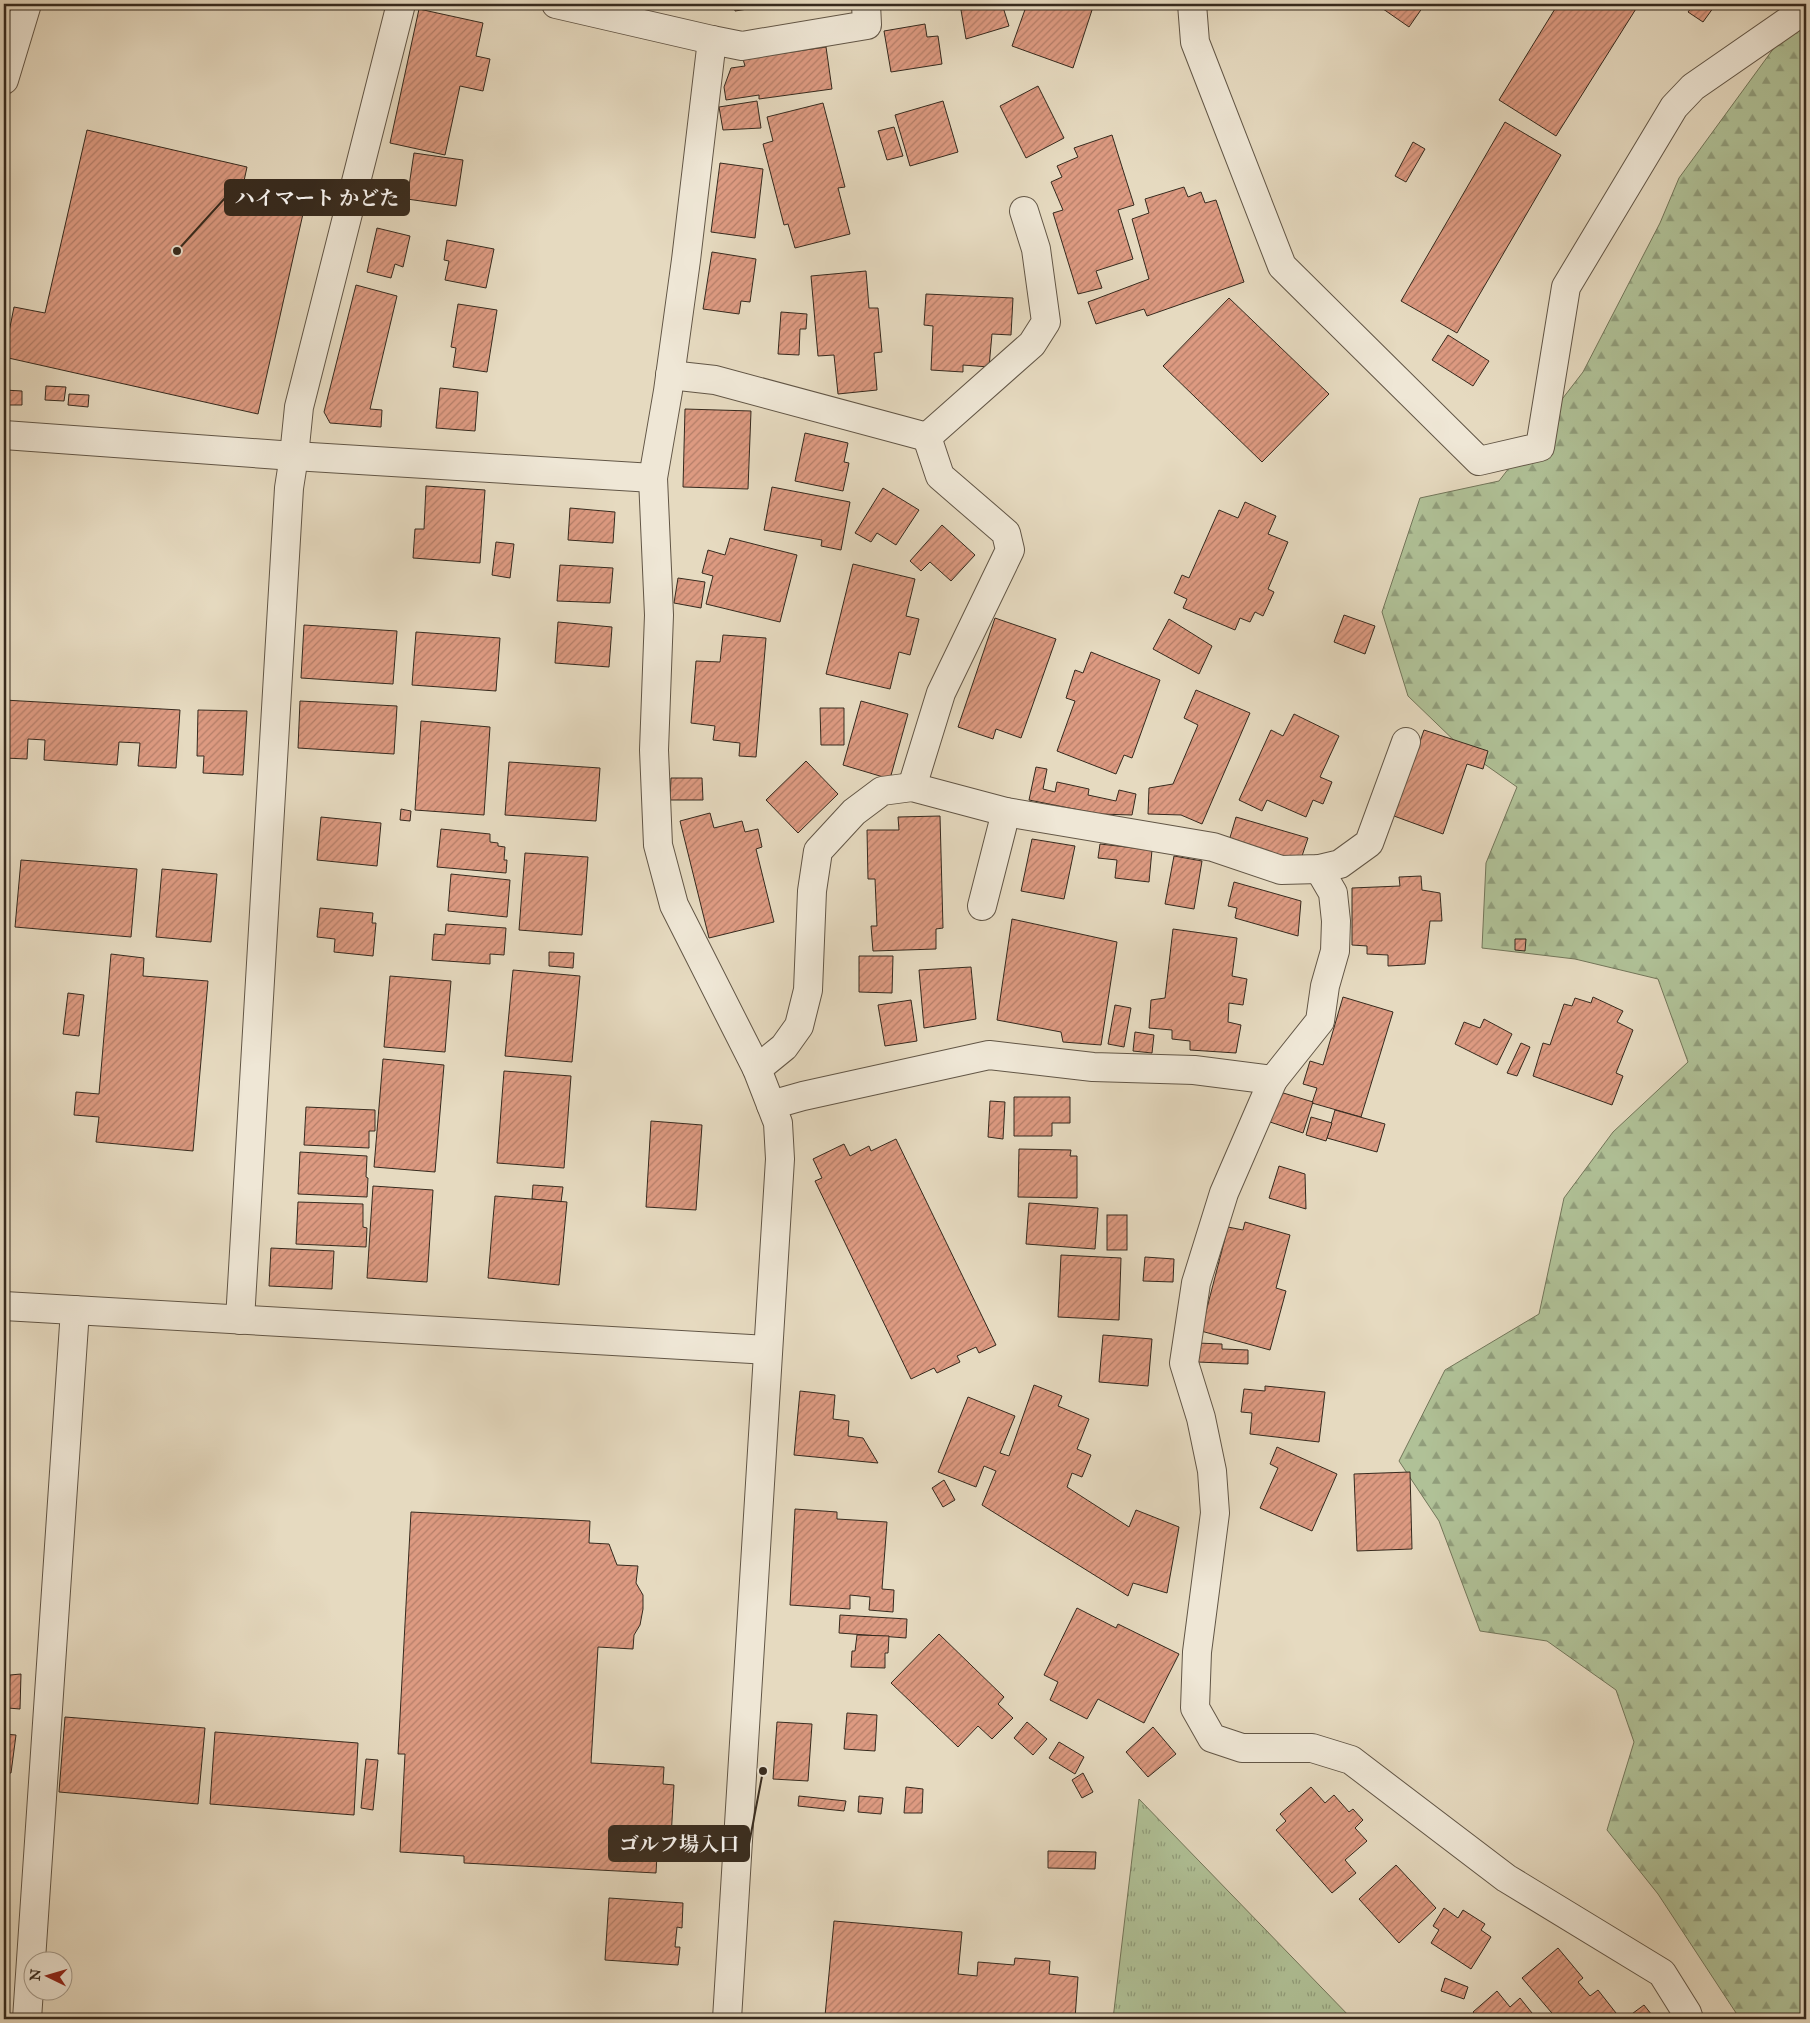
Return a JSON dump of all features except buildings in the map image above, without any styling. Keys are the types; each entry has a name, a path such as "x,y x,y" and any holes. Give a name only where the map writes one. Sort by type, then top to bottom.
{"street":[{"path":"4,80 27,4"},
{"path":"240,1320 289,488 299,407 401,4"},
{"path":"556,4 742,46 867,26 866,4"},
{"path":"1192,4 1194,42 1282,266 1479,461 1540,447 1566,287 1674,107 1693,87 1796,15 1806,4"},
{"path":"712,40 670,375 653,478 659,615 654,750 658,845 674,905 757,1069 778,1123 780,1159 727,2019"},
{"path":"927,437 1032,344 1046,322 1036,249 1024,211"},
{"path":"670,375 715,380 927,437"},
{"path":"4,435 294,456 653,478"},
{"path":"912,786 941,693 1010,550 1006,533 940,476 927,437"},
{"path":"757,1069 784,1047 799,1026 808,990 812,891 818,851 854,812 882,791 912,786 1006,812 1213,847 1280,870 1319,869 1340,864 1369,843 1406,742"},
{"path":"982,906 1006,812"},
{"path":"1319,869 1333,893 1336,921 1335,951 1325,986 1320,1022 1274,1080 1224,1193 1198,1274 1184,1363 1202,1418 1212,1471 1215,1514 1197,1652 1195,1708 1212,1738 1242,1748 1312,1748 1351,1760 1506,1878 1662,1973 1687,2013 1688,2019"},
{"path":"771,1105 802,1096 989,1055 1093,1067 1194,1070 1274,1080"},
{"path":"4,1306 768,1350"},
{"path":"27,2019 75,1310"}],"green space":[{"path":"1806,4 1806,2019 1740,2019 1658,1894 1607,1830 1634,1742 1616,1690 1547,1641 1480,1631 1439,1521 1399,1461 1445,1370 1539,1314 1564,1198 1613,1132 1688,1062 1658,979 1575,959 1482,948 1486,863 1517,787 1463,749 1408,696 1382,612 1420,498 1499,481 1583,372 1660,223 1679,178"},
{"path":"1139,1799 1352,2019 1113,2019"}],"place":[{"name":"ハイマート かどた","path":"177,251"},
{"name":"ゴルフ場入口","path":"763,1771"}]}
